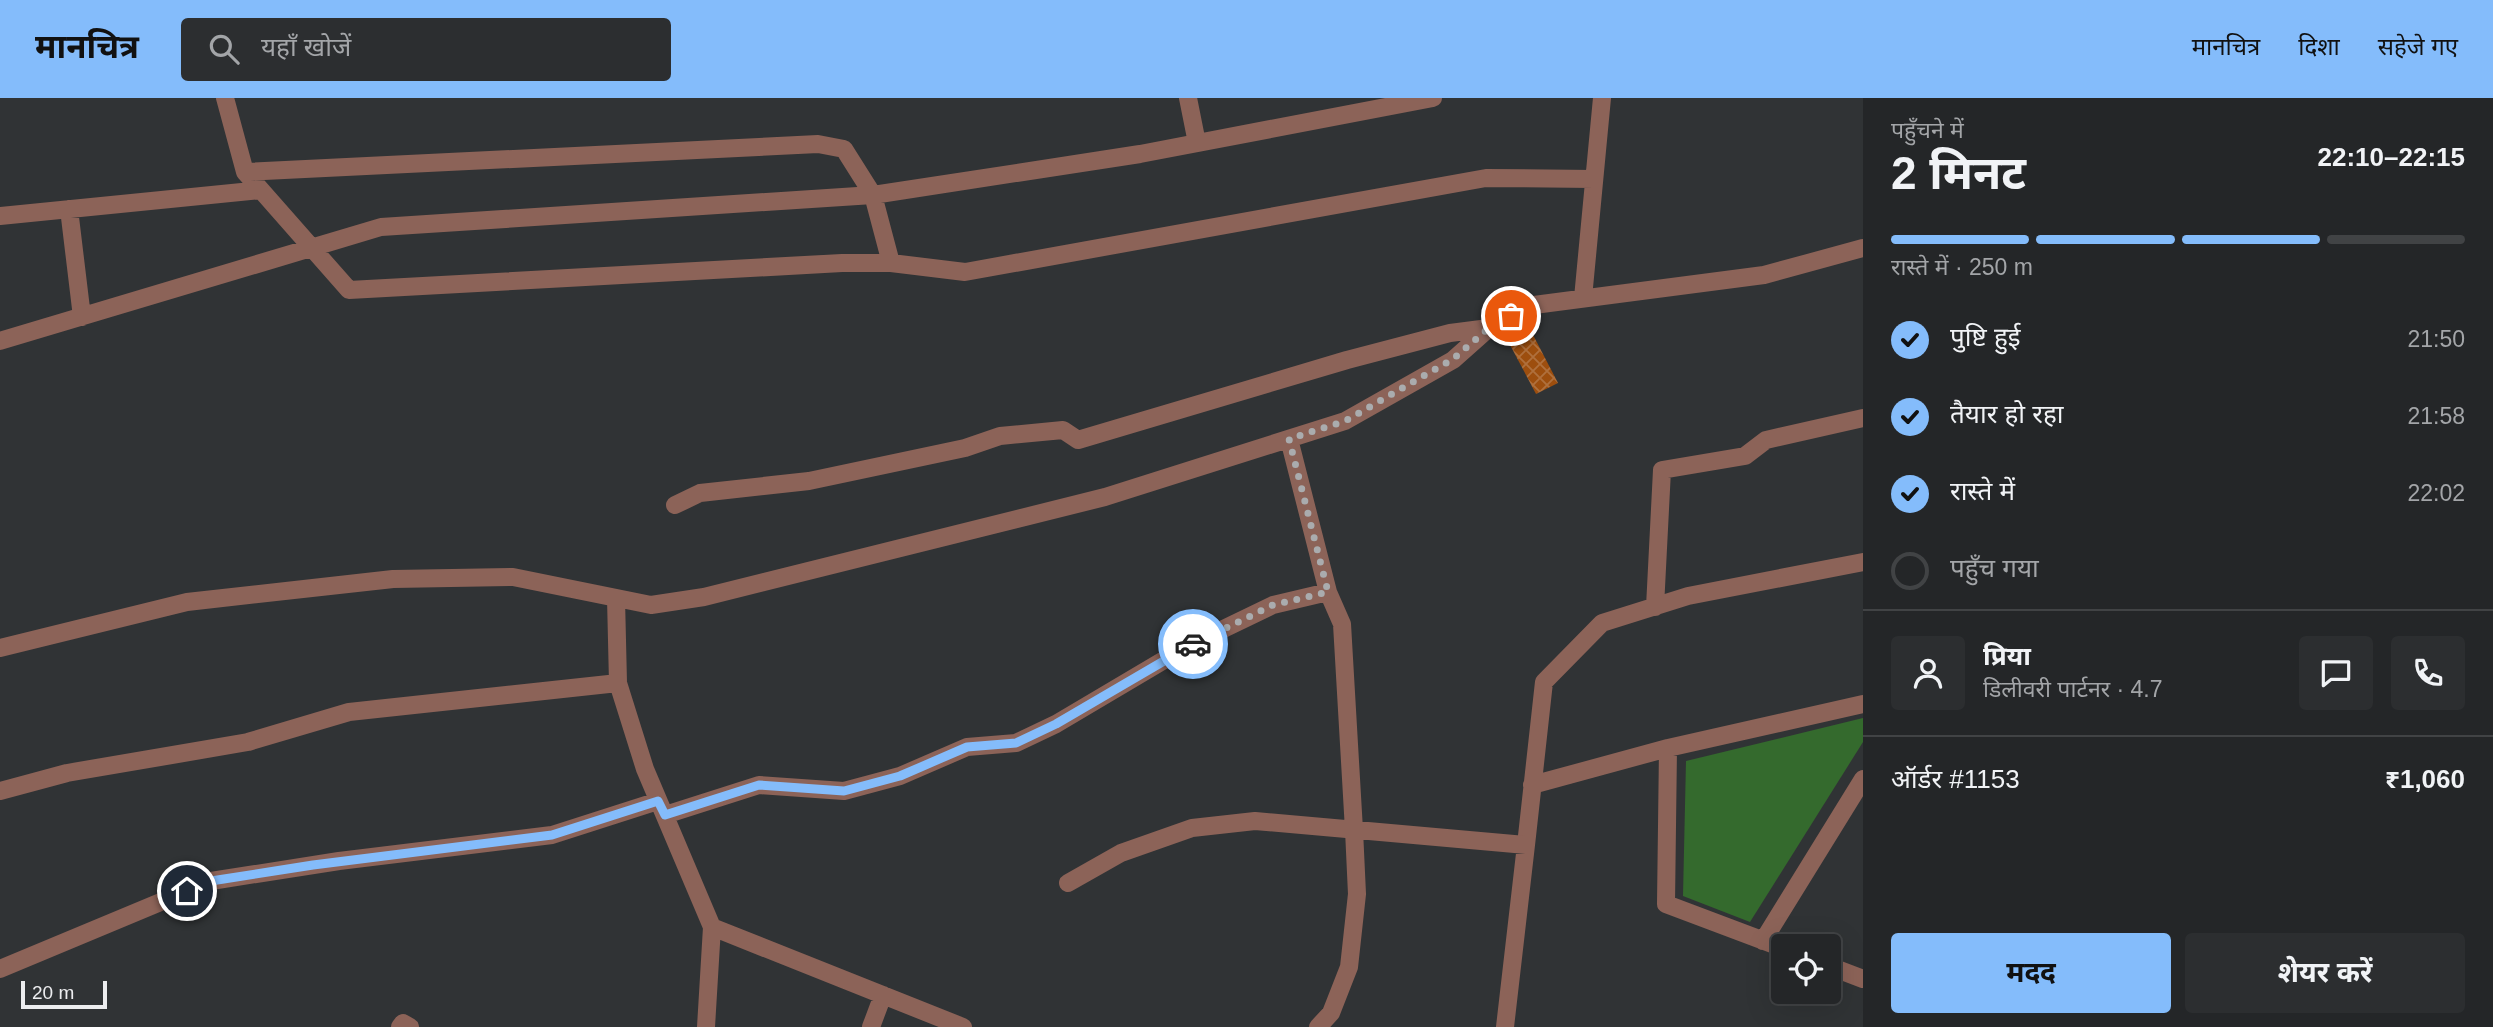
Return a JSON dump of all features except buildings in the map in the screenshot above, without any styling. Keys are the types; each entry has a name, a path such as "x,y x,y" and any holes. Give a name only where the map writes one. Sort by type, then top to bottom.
{"street":[{"path":"225,98 245,172 349,290 842,262 891,262 965,272 1486,178 1594,179"},
{"path":"1188,98 1197,144"},
{"path":"0,341 381,227 873,195 1140,154 1433,98"},
{"path":"1583,298 1602,98"},
{"path":"245,172 818,144 844,149 873,195 891,262"},
{"path":"0,216 261,190"},
{"path":"69,209 82,317"},
{"path":"0,648 187,602 393,579 513,577 651,605 704,597 1105,496 1345,421 1453,359 1489,328 1534,305 1764,275 1863,247"},
{"path":"675,505 700,493 809,481 965,447 1000,436 1063,430 1078,440 1347,360 1450,333 1489,328"},
{"path":"1655,607 1662,470 1745,457 1766,440 1863,418"},
{"path":"1289,439 1328,592 1342,624 1354,830 1357,894 1349,967 1331,1013 1318,1027"},
{"path":"1506,1027 1544,682 1602,623 1688,596 1863,562"},
{"path":"0,970 211,881 339,861 552,835 759,785 844,791 900,776 967,747 1016,743 1056,724 1186,647 1273,605 1328,592"},
{"path":"616,598 618,683 645,769 712,927 706,1027"},
{"path":"0,791 67,773 248,742 349,712 618,683"},
{"path":"1532,785 1668,748 1863,704"},
{"path":"1668,748 1666,904 1771,944"},
{"path":"1763,941 1863,779"},
{"path":"1068,883 1121,853 1192,828 1255,821 1527,845"},
{"path":"712,927 963,1027"},
{"path":"1841,971 1863,979"},
{"path":"870,1027 883,995"},
{"path":"400,1027 403,1023 410,1027"}],"green space":[{"path":"1863,718 1863,742 1750,922 1683,896 1686,761"}],"way so far":[{"path":"1193,644 1273,605 1328,592 1289,439 1345,421 1453,359 1489,328 1511,316"}],"route":[{"path":"187,891 211,881 339,861 552,835 658,801 665,815 759,785 844,791 900,776 967,747 1016,743 1056,724 1193,644"}]}
